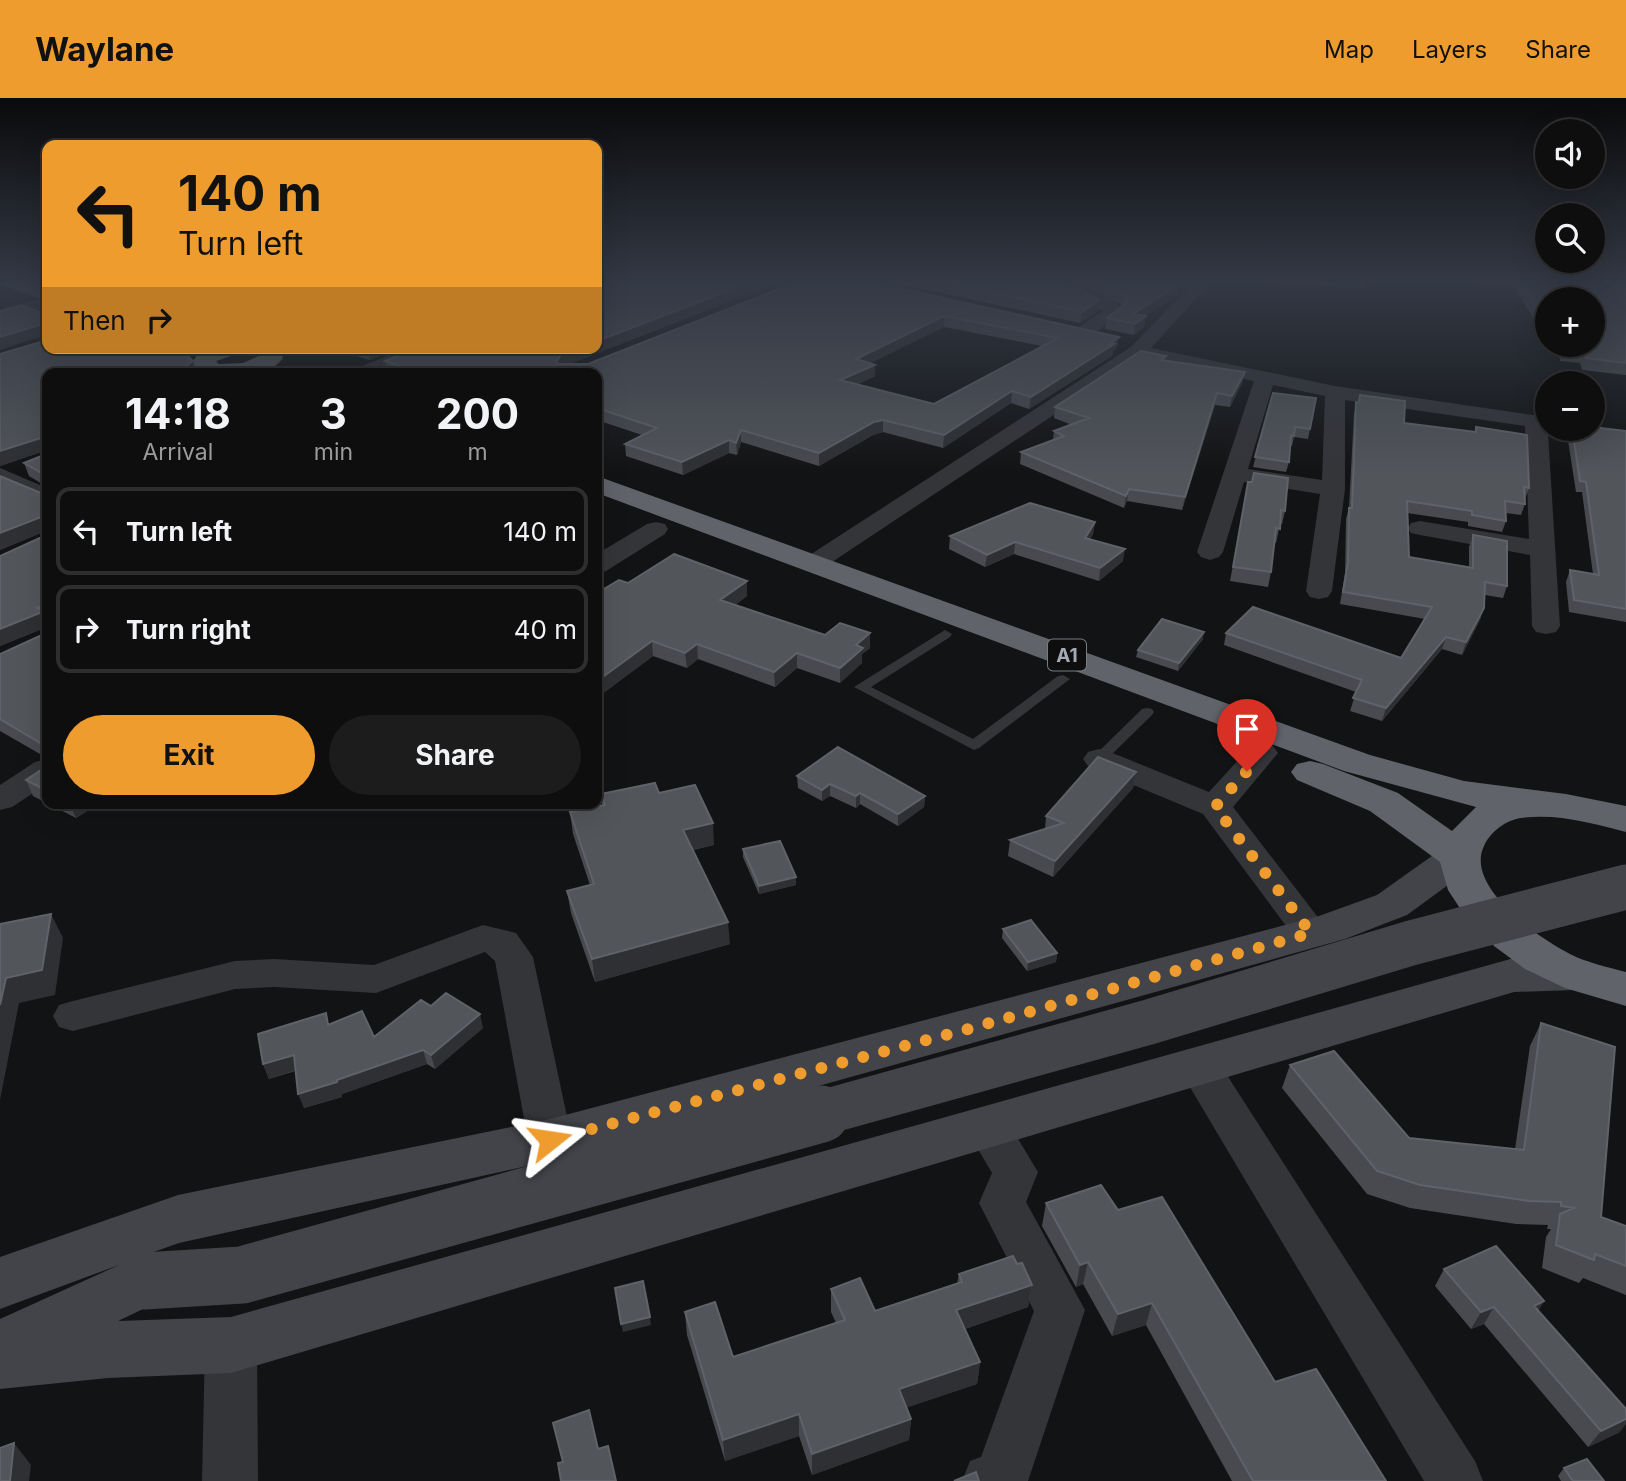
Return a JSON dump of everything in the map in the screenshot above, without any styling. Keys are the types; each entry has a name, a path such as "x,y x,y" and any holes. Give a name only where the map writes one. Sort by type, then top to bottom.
{"highway":[{"path":"219,354 235,364 258,366 274,355"},
{"name":"A1","path":"602,486 1357,762 1462,793 1559,806"},
{"name":"A1","path":"602,509 945,634 1262,753 1384,802 1460,856"},
{"path":"1626,816 1559,806 1509,808 1483,819 1471,833 1460,856 1466,883 1486,912 1529,950 1574,974 1626,989"}],"main road":[{"path":"0,1283 178,1219 550,1140 948,1034 1311,933 1377,913 1460,856"},
{"path":"0,1292 242,1275 1149,1022 1411,943 1626,887"},
{"path":"0,1360 108,1350 231,1345 1514,975 1574,974"},
{"path":"0,1348 144,1281"}],"street":[{"path":"814,563 1125,346"},
{"path":"1133,346 1335,392 1535,421"},
{"path":"375,368 410,354"},
{"path":"1210,552 1265,378"},
{"path":"1319,591 1333,489 1335,392"},
{"path":"1541,441 1541,549 1546,626"},
{"path":"4,479 36,463"},
{"path":"1233,474 1333,489"},
{"path":"4,479 42,496"},
{"path":"1420,528 1541,549"},
{"path":"602,562 656,529"},
{"path":"1215,807 1262,753"},
{"path":"1099,759 1215,807 1311,933"},
{"path":"74,1016 235,975 274,973 376,979 483,937 502,943 514,957 550,1140"},
{"path":"1199,1067 1455,1481"},
{"path":"987,1127 1015,1172 1002,1203 1060,1310 1002,1476 990,1481"},
{"path":"230,1481 231,1345"}],"lane":[{"path":"945,634 861,687 974,745 1063,679"},
{"path":"1099,759 1147,712"}],"building":[{"path":"28,346 42,346 42,354 186,354 193,361 184,368 42,368 42,438 0,451 0,354"},
{"path":"635,346 884,346 856,359 875,365 840,380 934,404 1044,346 1112,346 1031,397 1012,391 944,435 883,420 874,422 819,453 741,430 736,443 729,440 682,462 625,444 657,428 602,410 602,368 404,368 385,361 403,354 563,354 556,362 588,364"},
{"path":"1605,346 1626,346 1626,363 1586,358 1605,357"},
{"path":"1141,351 1166,356 1161,360 1245,372 1232,396 1217,393 1185,497 1129,489 1126,496 1021,452 1064,436 1054,431 1089,418 1055,407"},
{"path":"1273,393 1316,398 1310,429 1295,427 1294,436 1291,435 1289,462 1255,457"},
{"path":"1360,395 1405,401 1404,423 1476,432 1476,427 1527,435 1529,488 1524,487 1525,504 1505,501 1506,521 1472,515 1472,511 1407,501 1409,557 1473,568 1473,535 1507,541 1507,586 1485,582 1484,608 1466,642 1446,637 1386,708 1353,698 1362,680 1226,633 1253,607 1401,658 1432,607 1343,592 1348,562 1349,508 1352,508 1356,402 1359,403"},
{"path":"1605,429 1626,431 1626,609 1574,600 1570,570 1599,575 1586,482 1580,481 1574,441 1605,441"},
{"path":"42,456 42,473 24,463"},
{"path":"1254,473 1288,478 1285,511 1281,510 1280,529 1276,528 1271,572 1233,567 1248,482 1252,482"},
{"path":"0,476 41,493 42,518 0,533"},
{"path":"1030,503 1095,522 1085,538 1125,549 1100,568 1015,542 987,555 950,536"},
{"path":"42,537 42,606 37,608 42,612 0,629 0,556"},
{"path":"674,554 747,581 720,600 825,635 840,623 870,633 856,645 863,648 840,668 797,653 774,672 697,644 685,653 652,641 602,678 602,590 619,580 628,583"},
{"path":"1162,619 1204,632 1179,663 1138,650"},
{"path":"42,635 42,744 0,719 0,654"},
{"path":"838,747 925,796 898,814 860,793 856,796 830,784 822,790 797,776"},
{"path":"1098,757 1136,772 1055,861 1010,840 1064,823 1046,816"},
{"path":"42,765 42,788 26,780 41,770"},
{"path":"655,783 659,793 695,785 713,823 683,830 728,922 592,959 567,891 594,884 570,812 602,809 605,805 602,794"},
{"path":"780,841 796,877 759,886 743,849"},
{"path":"51,914 42,970 6,978 0,1005 0,924"},
{"path":"1031,920 1057,953 1028,962 1003,929"},
{"path":"446,993 480,1014 431,1055 423,1050 298,1094 294,1055 263,1064 258,1034 326,1013 328,1025 362,1011 374,1037 421,1000 431,1006"},
{"path":"1541,1023 1615,1047 1601,1217 1626,1226 1626,1266 1595,1254 1594,1260 1556,1245 1560,1214 1574,1208 1561,1206 1561,1202 1529,1201 1420,1185 1377,1171 1290,1065 1334,1051 1409,1138 1524,1150"},
{"path":"1101,1185 1118,1210 1162,1197 1275,1382 1316,1369 1386,1481 1253,1481 1152,1303 1118,1314 1088,1262 1080,1265 1046,1203"},
{"path":"1496,1246 1544,1301 1534,1306 1626,1409 1626,1419 1601,1431 1494,1307 1481,1312 1444,1269"},
{"path":"1013,1256 1017,1264 1022,1263 1032,1285 956,1310 980,1362 899,1389 911,1419 812,1454 799,1414 723,1440 685,1312 715,1302 733,1357 845,1320 831,1289 860,1278 875,1311 962,1282 959,1274"},
{"path":"643,1281 650,1317 621,1324 615,1288"},
{"path":"589,1410 598,1449 608,1446 616,1481 561,1481 558,1463 563,1462 553,1423"},
{"path":"14,1443 10,1481 0,1481 0,1448"},
{"path":"1587,1459 1604,1481 1573,1481 1564,1468"},
{"path":"976,1472 979,1481 954,1481"}],"route":[{"path":"550,1140 961,1031 1311,933 1215,807 1247,771"}]}
